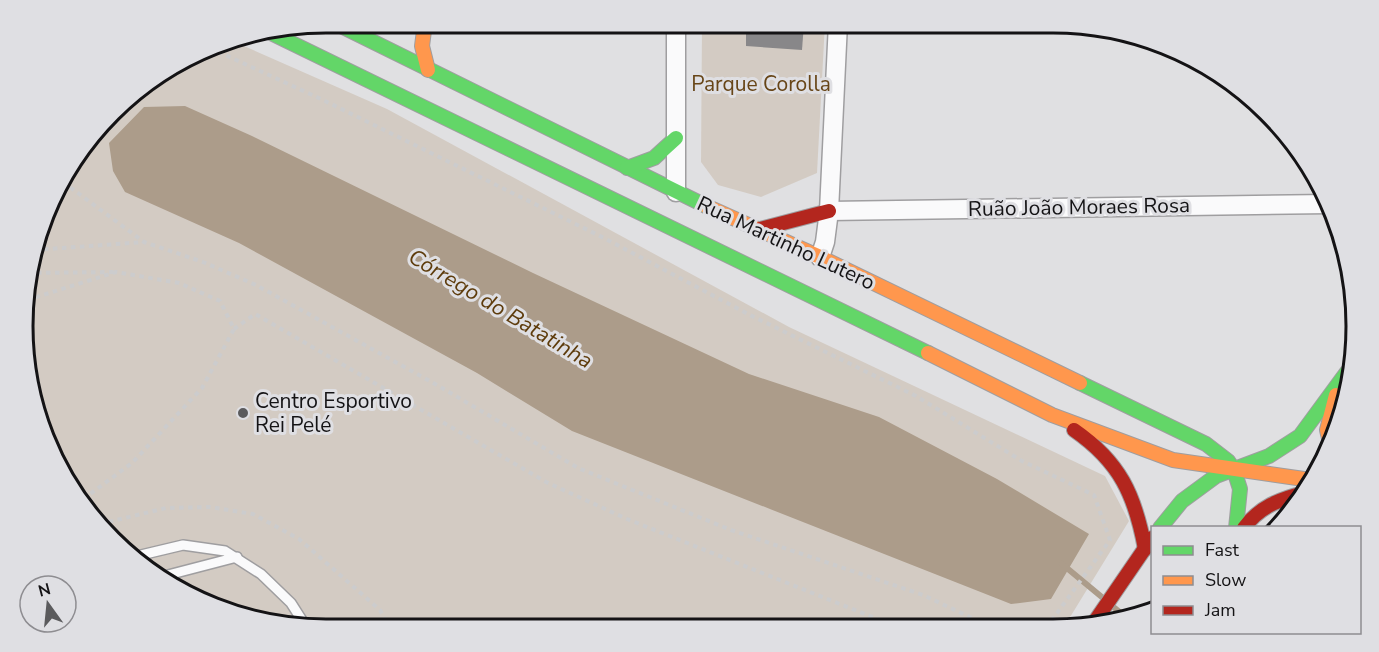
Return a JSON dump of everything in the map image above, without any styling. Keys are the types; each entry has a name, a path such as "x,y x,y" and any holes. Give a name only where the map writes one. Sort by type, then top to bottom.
{"main road":[{"name":"Rua Martinho Lutero","path":"356,33 627,168 675,210 760,229 818,261 1181,432 1222,455 1234,468"},
{"path":"422,33 422,53 428,70"},
{"name":"Rua Martinho Lutero","path":"281,37 675,210 807,287 1052,415"},
{"path":"627,168 654,158 676,138"},
{"path":"760,229 830,211"},
{"path":"1162,526 1182,501 1216,476 1269,456 1300,436 1340,384"},
{"path":"1328,426 1338,387"},
{"path":"1052,415 1173,460 1303,479"},
{"path":"1052,415 1080,434 1106,459 1127,486 1140,522 1145,549 1100,615"},
{"path":"1234,468 1240,487 1236,526"},
{"path":"1245,526 1248,521 1270,504 1290,497"}],"street":[{"path":"675,210 676,33"},
{"path":"818,261 825,242 830,211 838,33"},
{"name":"Ruão João Moraes Rosa","path":"830,211 1320,204"}],"lane":[{"path":"144,554 183,545 225,551 261,574 291,603 300,617"},
{"path":"170,574 237,557"}],"path":[{"path":"221,53 321,99 604,238 748,314 916,396 1022,461 1094,495 1110,540 1053,619"},
{"path":"68,186 144,242 203,262 256,285 437,385 578,468 730,530 923,595 975,619"},
{"path":"43,249 144,242"},
{"path":"35,297 116,272"},
{"path":"38,273 116,272 179,283 220,302 234,329"},
{"path":"88,496 132,463 202,388 234,329 255,315 546,482 627,519 880,619"},
{"path":"109,522 166,508 210,507 252,514 299,539 380,610 385,619"}],"green space":[{"name":"Parque Corolla","path":"702,33 824,33 817,173 761,197 718,185 701,162"},
{"path":"243,45 387,109 789,327 1105,476 1129,521 1069,618 326,619 288,616 250,609 196,589 163,570 133,546 106,519 82,489 72,472 55,438 43,402 36,364 34,307 43,250 55,214 72,179 82,163 119,119 163,82 179,72 214,55"}],"water":[{"path":"185,106 749,374 879,417 997,479 1089,534 1051,599 1011,604 572,431 477,373 239,243 125,192 113,171 109,143 144,107"}],"building":[{"path":"746,33 803,33 802,50 746,46"}],"waterway":[{"name":"Córrego do Batatinha","path":"1062,564 1103,598"},
{"name":"Córrego do Batatinha","path":"1111,605 1119,611"}],"traffic: fast":[{"path":"355,33 706,206"},
{"path":"280,37 928,353"},
{"path":"627,168 654,158 676,138"},
{"path":"1162,526 1182,501 1216,476 1269,456 1300,436 1340,381"},
{"path":"1080,383 1206,444 1228,461 1234,470 1240,489 1236,526"}],"traffic: slow":[{"path":"424,33 422,46 428,70"},
{"path":"706,206 820,257 1080,383"},
{"path":"928,353 1052,415 1173,460 1303,479"},
{"path":"1328,426 1336,395"}],"traffic: jam":[{"path":"760,229 829,211"},
{"path":"1074,430 1103,454 1123,481 1136,512 1145,549"},
{"path":"1246,526 1263,509 1291,497"},
{"path":"1099,615 1151,539"}],"place":[{"name":"Centro Esportivo Rei Pelé","path":"243,413"}]}
